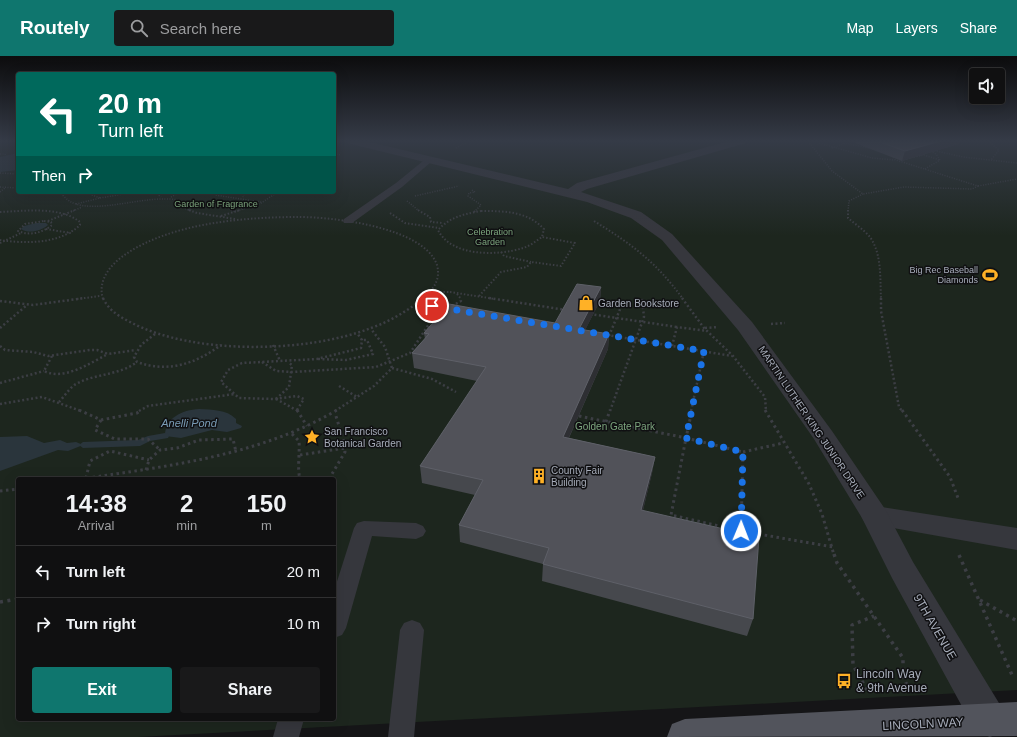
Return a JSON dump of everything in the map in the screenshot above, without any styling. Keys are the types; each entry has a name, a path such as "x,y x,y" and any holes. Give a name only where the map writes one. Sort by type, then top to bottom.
{"main road":[{"name":"LINCOLN WAY","path":"685,737 1002,725"}],"street":[{"name":"MARTIN LUTHER KING JUNIOR DRIVE","path":"483,173 571,193 612,205 636,215 658,229 726,302 774,365 824,436 874,516"},
{"path":"571,193 582,186 629,173"},
{"path":"874,516 1017,539"},
{"name":"9TH AVENUE","path":"874,516 902,570 1002,725"}],"lane":[{"path":"348,221 388,193 413,173"},
{"path":"336,621 364,528 416,531"},
{"path":"401,737 412,630"},
{"path":"286,737 290,721"}],"path":[{"path":"836,173 863,194"},
{"path":"937,173 978,186"},
{"path":"958,498 950,476 920,438 910,420 898,407 881,311 880,268 876,246 869,236 848,218 849,201 863,194 883,188 926,186 972,189 978,186 1017,179"},
{"path":"413,196 461,186"},
{"path":"0,187 16,188"},
{"path":"468,187 475,192 469,193 468,196 481,205 474,212"},
{"path":"0,192 5,188"},
{"path":"435,191 440,194"},
{"path":"388,193 390,213 399,220 405,223 440,228"},
{"path":"62,194 75,204 84,206 118,204 161,196 178,198 183,204 184,208 188,210 238,220"},
{"path":"89,194 100,198"},
{"path":"92,206 100,198 123,194"},
{"path":"170,197 177,194"},
{"path":"214,194 242,198 261,203"},
{"path":"242,198 244,194"},
{"path":"220,217 261,203 275,194"},
{"path":"409,197 407,202 430,218 431,222 443,223"},
{"path":"75,204 97,200"},
{"path":"188,210 204,204 234,205 246,209"},
{"path":"222,205 222,207 237,212"},
{"path":"22,233 18,231 22,226 35,222 48,221 84,206"},
{"path":"498,211 528,216 539,222 544,229 542,237 524,248 500,252 472,251 457,248 446,243 440,236 440,228 443,223 452,218 474,212 498,211"},
{"path":"0,212 32,212 72,216 80,222 77,229 72,233 40,241 0,241"},
{"path":"283,217 348,221 400,235 434,258 438,271 436,287 418,306 406,314 371,329 312,342 273,345 222,345 188,341 156,334 124,320 114,312 100,296 101,287 108,270 134,249 179,231 238,220 283,217"},
{"path":"4,241 22,233 46,229 52,225 48,221"},
{"path":"593,221 624,240 646,257 670,280 704,328 733,356 765,397 765,410 783,443 809,484 822,514 837,563 903,658 903,677 908,687"},
{"path":"46,229 72,233"},
{"path":"500,252 504,256 531,262 561,266 575,242 542,237"},
{"path":"479,296 501,272 527,267 531,262"},
{"path":"427,297 437,292 450,292 571,311"},
{"path":"436,307 449,307 461,301 458,294 450,292"},
{"path":"0,301 27,304 47,304 100,296"},
{"path":"427,297 428,304 454,310"},
{"path":"606,422 643,322 642,300"},
{"path":"609,336 623,302"},
{"path":"0,328 27,304"},
{"path":"262,362 276,371 292,372 376,367 410,354 413,345 432,322 436,307"},
{"path":"586,313 707,331"},
{"path":"766,324 785,323"},
{"path":"672,346 677,327"},
{"path":"704,328 720,327"},
{"path":"110,477 236,452 292,434 335,413 384,378 392,368 387,349 380,337 371,329"},
{"path":"297,410 304,399 297,396 276,399 239,398 221,382 228,370 242,363 317,359 361,348 362,340 357,333"},
{"path":"0,383 44,371 46,373 54,374 71,371 108,354 136,350 156,334"},
{"path":"602,334 733,356"},
{"path":"317,359 332,362 357,360 374,354 367,340 362,340"},
{"path":"136,362 152,368 173,367 210,355 222,345"},
{"path":"273,345 280,361"},
{"path":"0,346 5,350 33,352 52,356 90,350 97,350 108,354"},
{"path":"136,350 134,357 136,362"},
{"path":"670,515 704,351"},
{"path":"44,371 52,356"},
{"path":"276,399 289,387 292,366 288,361"},
{"path":"58,402 75,384 105,374 126,370 136,362"},
{"path":"392,368 432,379 456,392"},
{"path":"339,386 358,398"},
{"path":"0,404 42,397 101,420 137,413 148,406 235,394"},
{"path":"276,399 297,410 307,426"},
{"path":"330,477 345,453 344,438 335,422 335,413"},
{"path":"579,416 686,438 743,452 783,443"},
{"path":"101,420 95,430 115,439 148,440 160,450"},
{"path":"292,434 299,441 300,455 298,472 299,477"},
{"path":"146,470 149,460 160,450 177,448 199,440 234,439 236,452"},
{"path":"300,455 345,448"},
{"path":"86,477 90,461 110,451 149,460"},
{"path":"741,531 743,452"},
{"path":"0,491 16,489"},
{"path":"665,516 670,515 741,531 833,547"},
{"path":"958,552 1012,675"},
{"path":"0,602 16,599"},
{"path":"979,600 1017,621"},
{"path":"867,690 853,665 852,625 874,616"},
{"path":"903,677 915,677"}],"green space":[{"name":"Golden Gate Park","path":"0,173 16,173 16,194 336,194 336,173 1017,173 1017,690 138,737 0,737"}],"water":[{"path":"36,223 46,223 48,225 35,231 24,231 21,229 24,226"},
{"name":"Anelli Pond","path":"199,409 228,413 236,419 236,423 242,426 241,428 227,432 212,430 181,438 165,436 168,424 176,416 187,411"},
{"path":"27,436 44,443 60,440 67,443 76,442 83,445 68,451 58,450 0,471 0,437"}],"building":[{"name":"County Fair Building","path":"577,284 601,287 579,329 609,334 563,437 655,457 641,510 759,537 753,619 543,564 549,548 459,525 483,480 420,466 486,367 412,353 429,334 424,333 449,304 555,323"}],"waterway":[{"path":"83,445 140,443 148,439 165,436"}],"place":[{"name":"Big Rec Baseball Diamonds","path":"990,275"},
{"name":"Garden Bookstore","path":"586,303"},
{"name":"San Francisco Botanical Garden","path":"312,437"},
{"name":"County Fair Building","path":"539,476"},
{"name":"Lincoln Way & 9th Avenue","path":"844,681"}],"route":[{"path":"432,306 704,351 686,438 743,452 741,531"}],"park label":[{"name":"Garden of Fragrance","path":"216,204"},
{"name":"Celebration Garden","path":"490,238"}]}
